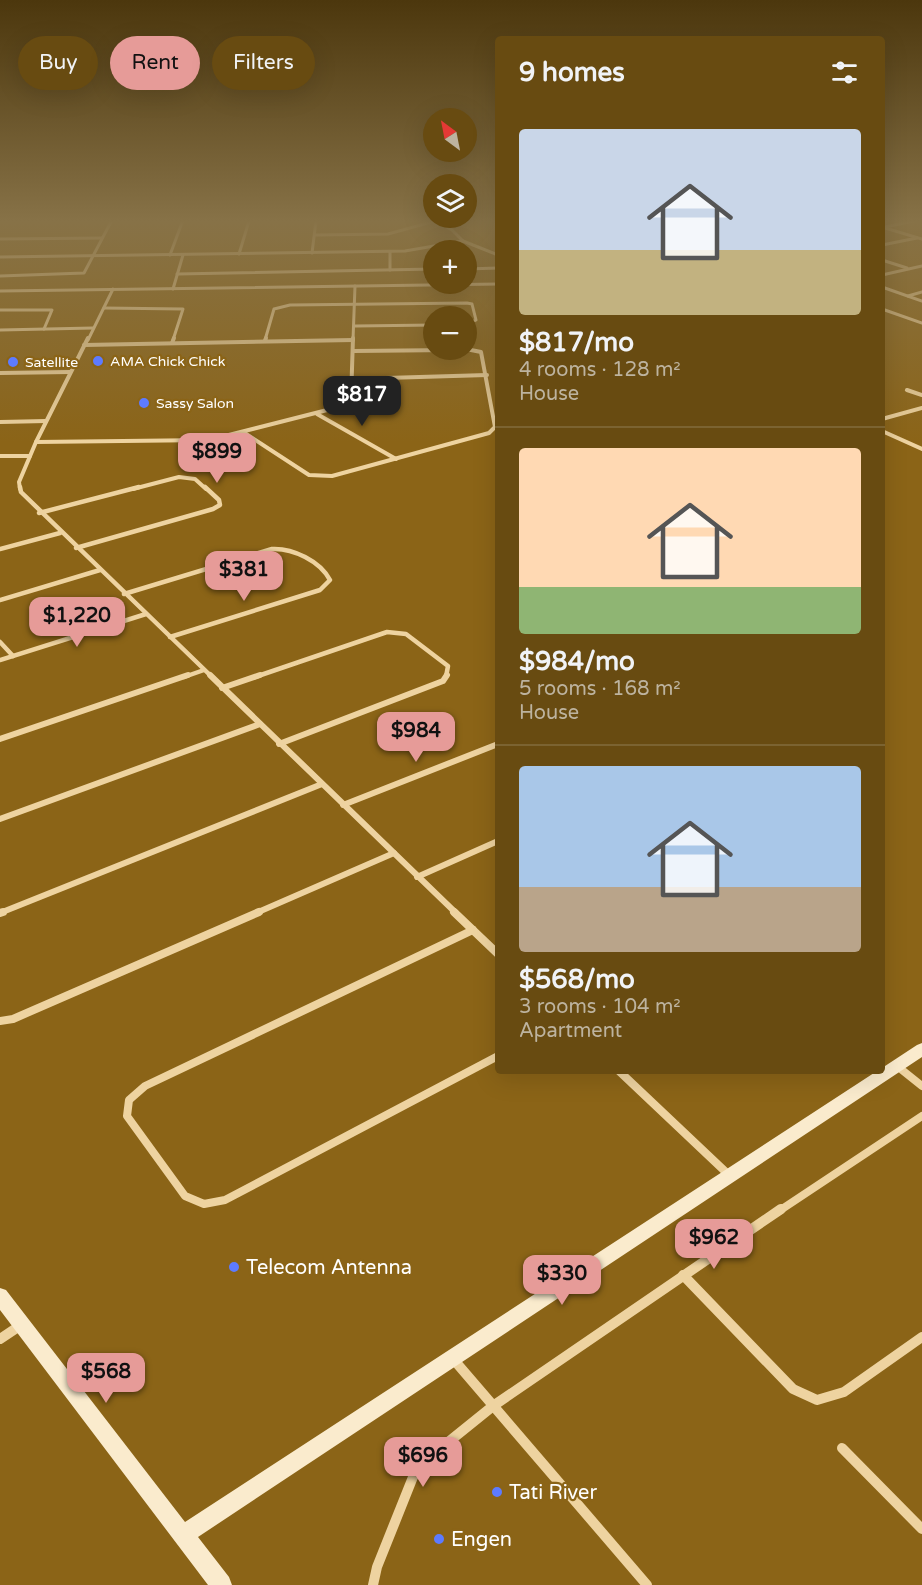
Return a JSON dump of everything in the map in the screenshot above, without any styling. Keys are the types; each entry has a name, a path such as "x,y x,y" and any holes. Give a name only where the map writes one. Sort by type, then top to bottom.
{"street":[{"path":"111,294 36,442 19,488 39,513 495,951"},
{"path":"36,442 195,441 317,414 348,403 351,399 355,294"},
{"path":"902,294 922,301"},
{"path":"908,296 915,294"},
{"path":"265,341 274,309 277,307 355,303 467,303 472,306"},
{"path":"104,308 183,309 184,312 172,343"},
{"path":"0,310 53,310 44,329"},
{"path":"885,310 922,323"},
{"path":"355,326 423,325"},
{"path":"0,330 93,328"},
{"path":"84,345 353,340"},
{"path":"354,351 423,350"},
{"path":"243,432 309,475 319,477 396,459 494,430 487,375 481,352 477,351"},
{"path":"0,373 70,372"},
{"path":"352,379 487,375"},
{"path":"907,390 922,395"},
{"path":"885,418 922,408"},
{"path":"317,414 396,459"},
{"path":"0,422 46,421"},
{"path":"885,432 922,449"},
{"path":"0,456 30,456"},
{"path":"39,513 179,477 195,479 219,500 220,505 213,509 76,548"},
{"path":"0,549 60,532"},
{"path":"124,594 272,549 285,548 295,551 327,574 330,580 320,590 170,637"},
{"path":"0,600 100,570"},
{"path":"0,660 146,614"},
{"path":"222,688 387,632 406,634 448,666 448,674 443,681 279,744"},
{"path":"0,642 14,656"},
{"path":"0,740 204,670"},
{"path":"0,819 260,724"},
{"path":"343,805 495,745"},
{"path":"0,913 322,784"},
{"path":"417,877 495,842"},
{"path":"0,1021 24,1015 394,853"},
{"path":"473,930 145,1086 129,1100 127,1116 185,1196 204,1204 225,1200 495,1058"},
{"path":"885,1073 922,1049"},
{"path":"896,1066 922,1086"},
{"path":"622,1074 730,1176"},
{"path":"183,1535 884,1074"},
{"path":"373,1585 377,1567 413,1477 431,1456 493,1406 683,1275 922,1116"},
{"path":"683,1275 793,1389 817,1400 844,1392 922,1336"},
{"path":"0,1296 221,1585"},
{"path":"0,1339 22,1324"},
{"path":"451,1357 647,1585"},
{"path":"842,1448 922,1529"}],"place":[{"name":"AMA Chick Chick","path":"98,361"},
{"name":"Satellite","path":"13,362"},
{"name":"Sassy Salon","path":"144,403"},
{"name":"Telecom Antenna","path":"234,1267"},
{"name":"Tati River","path":"497,1492"},
{"name":"Engen","path":"439,1539"}]}
